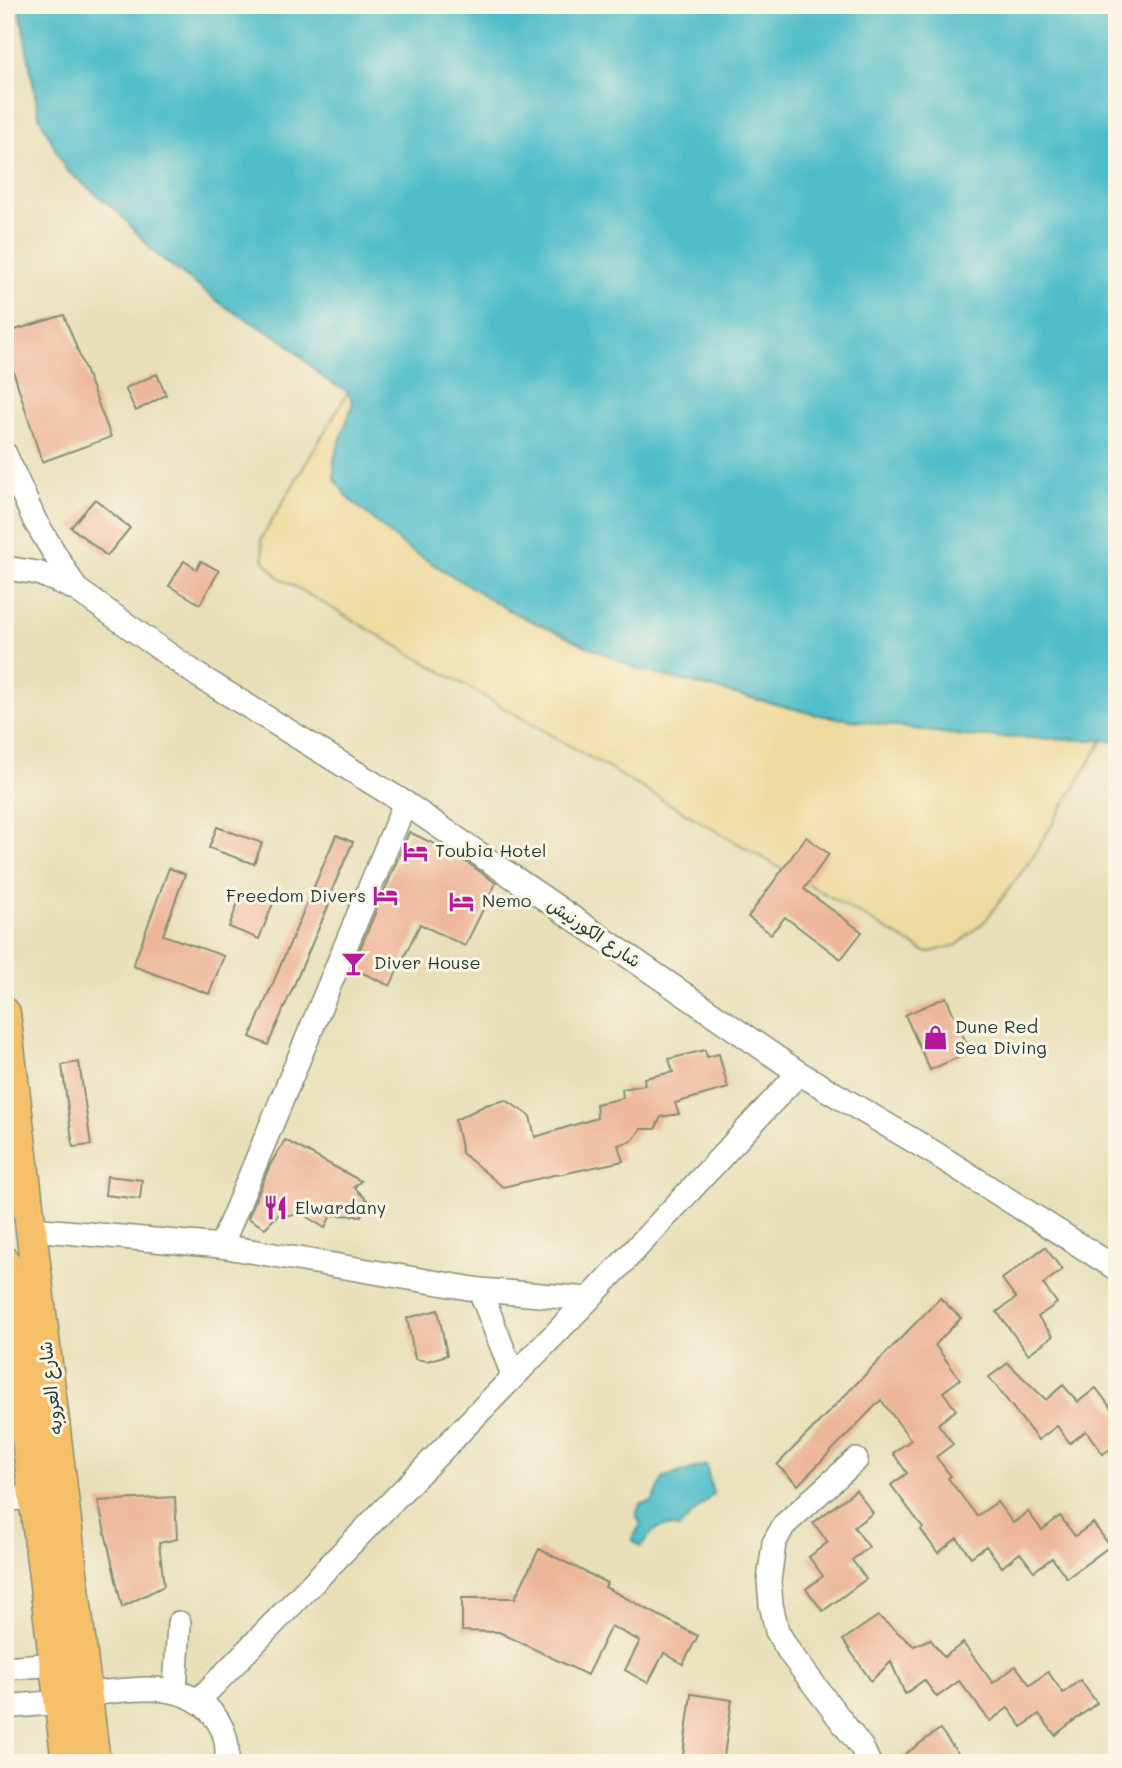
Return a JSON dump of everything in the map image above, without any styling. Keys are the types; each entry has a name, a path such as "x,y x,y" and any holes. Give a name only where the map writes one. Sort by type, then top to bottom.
{"main road":[{"name":"شارع العروبه","path":"6,1019 32,1229 73,1698 67,1763"},
{"name":"شارع العروبه","path":"5,1262 20,1498 55,1664 73,1698 95,1763"}],"street":[{"name":"شارع الكورنيش","path":"5,454 35,521 76,589"},
{"name":"شارع الكورنيش","path":"5,568 38,573 76,589 199,676 405,803 799,1073 936,1154 1117,1269"},
{"path":"220,1246 405,803"},
{"path":"198,1701 589,1299 799,1073"},
{"path":"32,1229 220,1246 480,1290 589,1299"},
{"path":"480,1290 513,1376"},
{"path":"856,1460 784,1525 774,1543 769,1581 777,1631 790,1653 862,1748 869,1763"},
{"path":"175,1691 179,1623"},
{"path":"5,1668 55,1664"},
{"path":"5,1707 151,1689 175,1691 198,1701 215,1717 225,1734 228,1754 226,1763"}],"sand":[{"path":"348,392 354,403 334,459 334,477 347,496 404,546 510,611 640,670 818,715 964,736 1103,740 1032,858 985,921 957,945 927,953 280,578 264,561 261,539"}],"water":[{"path":"19,5 1117,5 1117,741 964,736 818,715 640,670 510,611 404,546 347,497 334,478 334,459 353,403 348,392 323,378 287,343 224,306 156,254 117,211 66,170 39,116"},
{"path":"706,1465 713,1494 679,1528 660,1527 652,1532 640,1547 632,1539 641,1524 636,1516 640,1504 652,1502 664,1477"}],"building":[{"path":"64,315 111,437 42,462 5,345 5,333"},
{"path":"157,374 166,395 136,411 125,388"},
{"path":"95,499 130,528 107,556 71,527"},
{"path":"184,561 197,569 201,561 219,571 200,604 169,586"},
{"path":"217,827 262,843 254,864 209,848"},
{"path":"409,832 454,853 496,883 465,946 420,924 390,986 352,968"},
{"path":"336,835 353,842 331,892 334,893 268,1045 250,1037"},
{"path":"806,837 829,854 804,889 862,932 841,959 785,917 771,934 748,917"},
{"path":"169,868 185,874 163,935 224,956 209,994 133,966"},
{"path":"242,892 273,903 259,939 229,927"},
{"path":"946,997 970,1052 930,1070 905,1015"},
{"path":"705,1050 707,1057 719,1054 728,1088 675,1103 679,1114 661,1117 655,1129 641,1129 632,1141 618,1145 623,1161 503,1187 462,1153 455,1120 486,1105 506,1100 530,1116 535,1137 597,1118 596,1104 623,1098 622,1089 645,1085 644,1078 673,1072 669,1059"},
{"path":"79,1062 91,1145 73,1147 62,1065"},
{"path":"285,1140 361,1181 354,1187 368,1201 361,1216 331,1215 325,1228 304,1215 278,1215 265,1228 248,1218 270,1165"},
{"path":"107,1176 142,1180 140,1199 105,1195"},
{"path":"1045,1247 1062,1270 1043,1284 1057,1303 1038,1317 1053,1336 1028,1354 997,1312 1016,1298 1002,1279"},
{"path":"940,1298 961,1318 935,1345 960,1379 943,1392 956,1410 938,1424 953,1444 936,1457 951,1476 948,1478 977,1516 997,1502 1013,1523 1028,1512 1042,1530 1060,1516 1075,1536 1093,1523 1110,1546 1067,1578 1052,1558 1034,1571 1020,1553 1002,1567 986,1546 971,1557 957,1538 938,1553 891,1485 907,1473 893,1453 911,1440 881,1400 798,1485 777,1465"},
{"path":"438,1310 447,1355 427,1361 415,1359 407,1318"},
{"path":"1008,1363 1046,1400 1063,1385 1078,1402 1096,1388 1117,1416 1117,1444 1103,1454 1086,1431 1070,1443 1057,1426 1038,1440 989,1377"},
{"path":"856,1490 873,1513 854,1527 869,1547 852,1560 866,1579 823,1611 806,1589 823,1576 809,1557 828,1542 813,1523"},
{"path":"175,1497 177,1539 159,1543 164,1586 122,1607 98,1501"},
{"path":"539,1549 607,1583 605,1587 698,1636 683,1664 664,1653 648,1683 625,1670 640,1641 611,1626 587,1675 499,1632 462,1631 462,1598 515,1598"},
{"path":"878,1616 914,1646 930,1639 944,1657 963,1643 993,1683 1016,1666 1030,1685 1048,1672 1063,1693 1080,1680 1097,1703 1055,1735 1039,1714 1022,1727 1008,1708 990,1721 959,1681 937,1697 924,1680 905,1694 891,1662 871,1681 843,1640"},
{"path":"691,1694 732,1700 723,1763 682,1763"},
{"path":"940,1729 965,1763 893,1763"}],"place":[{"name":"Toubia Hotel","path":"415,851"},
{"name":"Freedom Divers","path":"386,896"},
{"name":"Nemo","path":"462,901"},
{"name":"Diver House","path":"354,963"},
{"name":"Dune Red Sea Diving","path":"935,1037"},
{"name":"Elwardany","path":"275,1208"}]}
